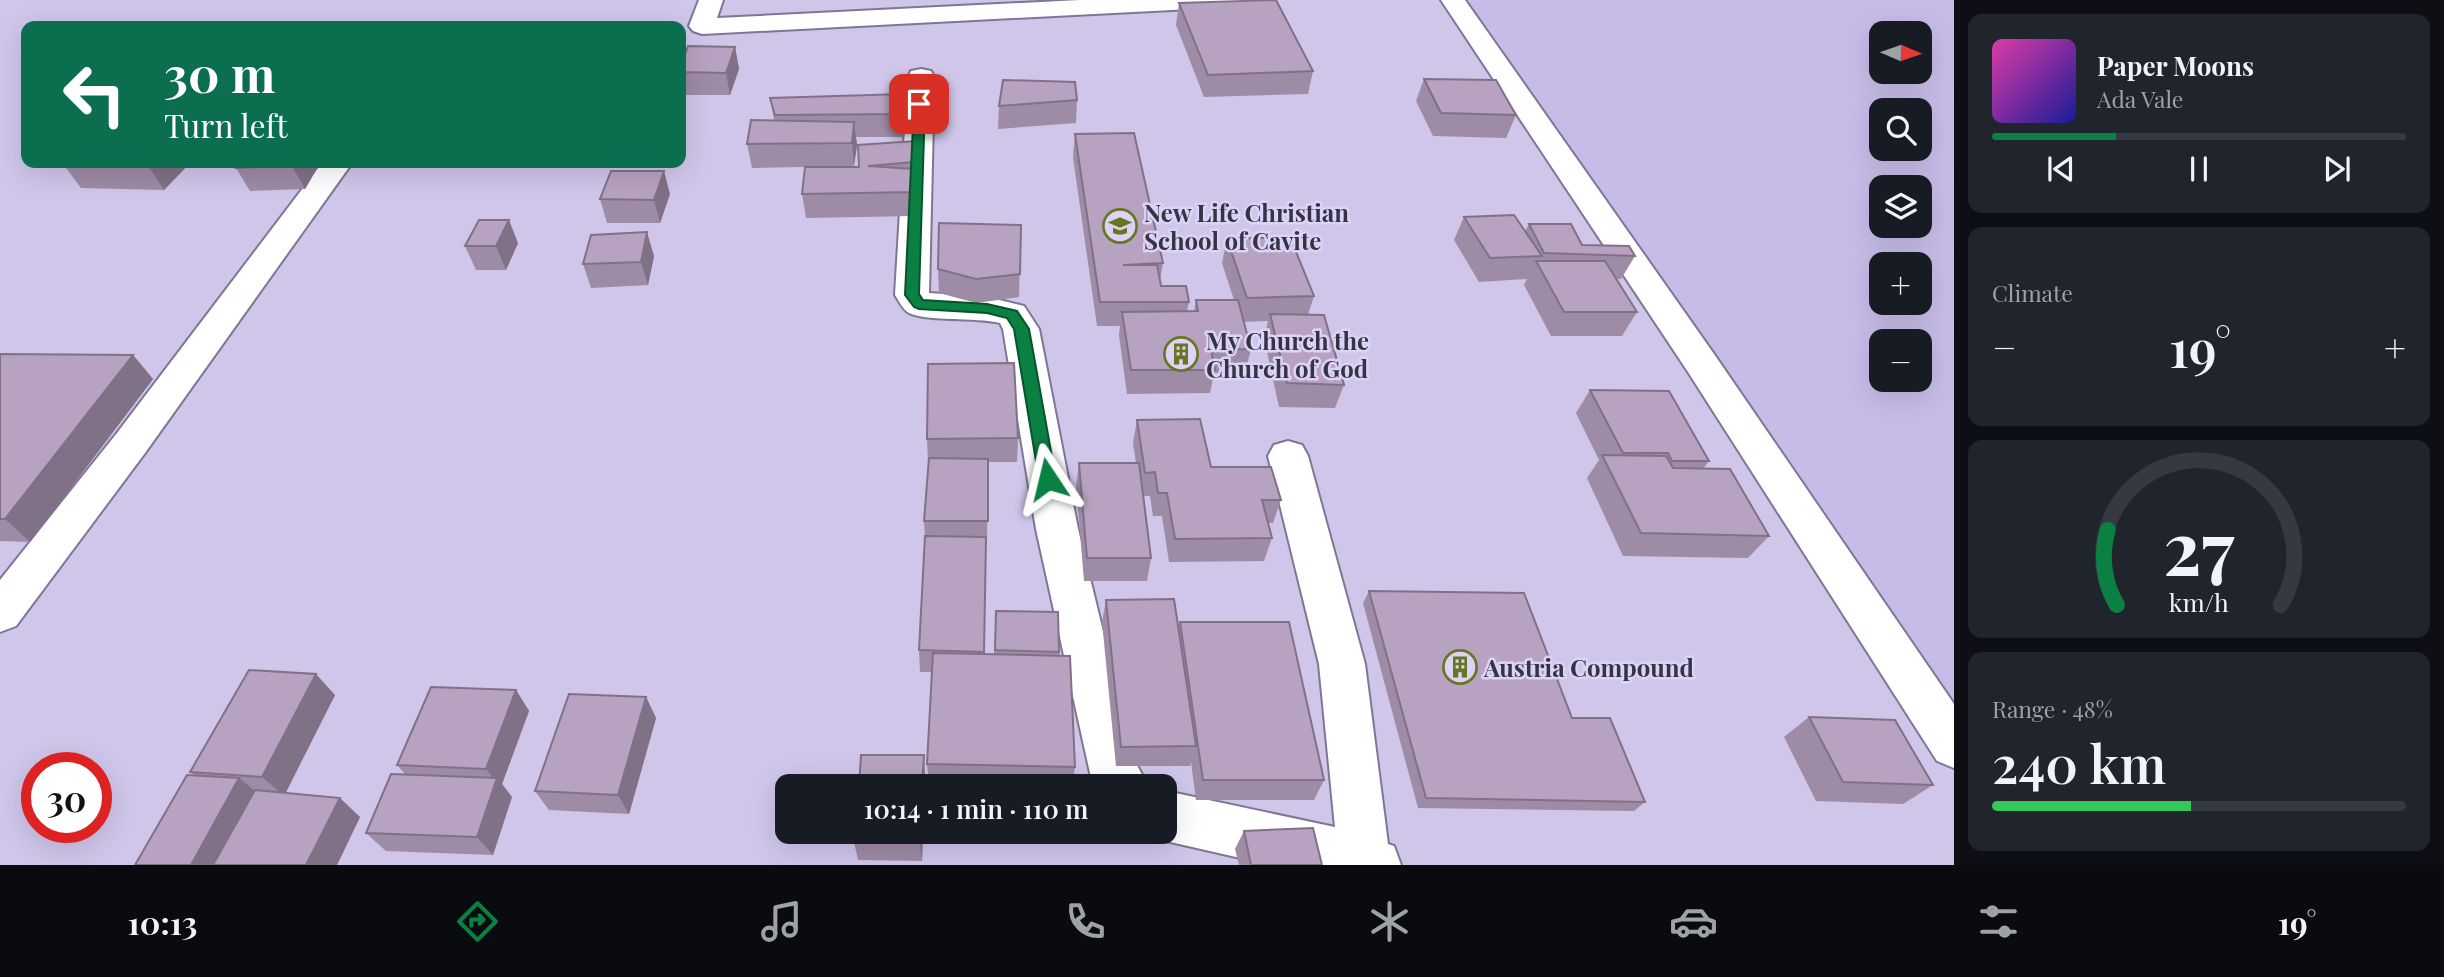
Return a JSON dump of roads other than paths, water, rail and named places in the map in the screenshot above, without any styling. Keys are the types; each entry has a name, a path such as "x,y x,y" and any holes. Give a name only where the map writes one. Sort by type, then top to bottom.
{"street":[{"path":"710,0 702,26 811,10 1231,0"},
{"path":"1453,0 1701,363 1954,745"},
{"path":"921,77 912,295 919,304 987,308 1012,314 1021,329 1056,529 1115,774"},
{"path":"0,613 131,443 333,168"},
{"path":"1177,818 1370,862 1342,664 1288,456"}],"place":[{"name":"New Life Christian School of Cavite","path":"1120,226"},
{"name":"My Church the Church of God","path":"1181,354"},
{"name":"Austria Compound","path":"1460,667"}]}
